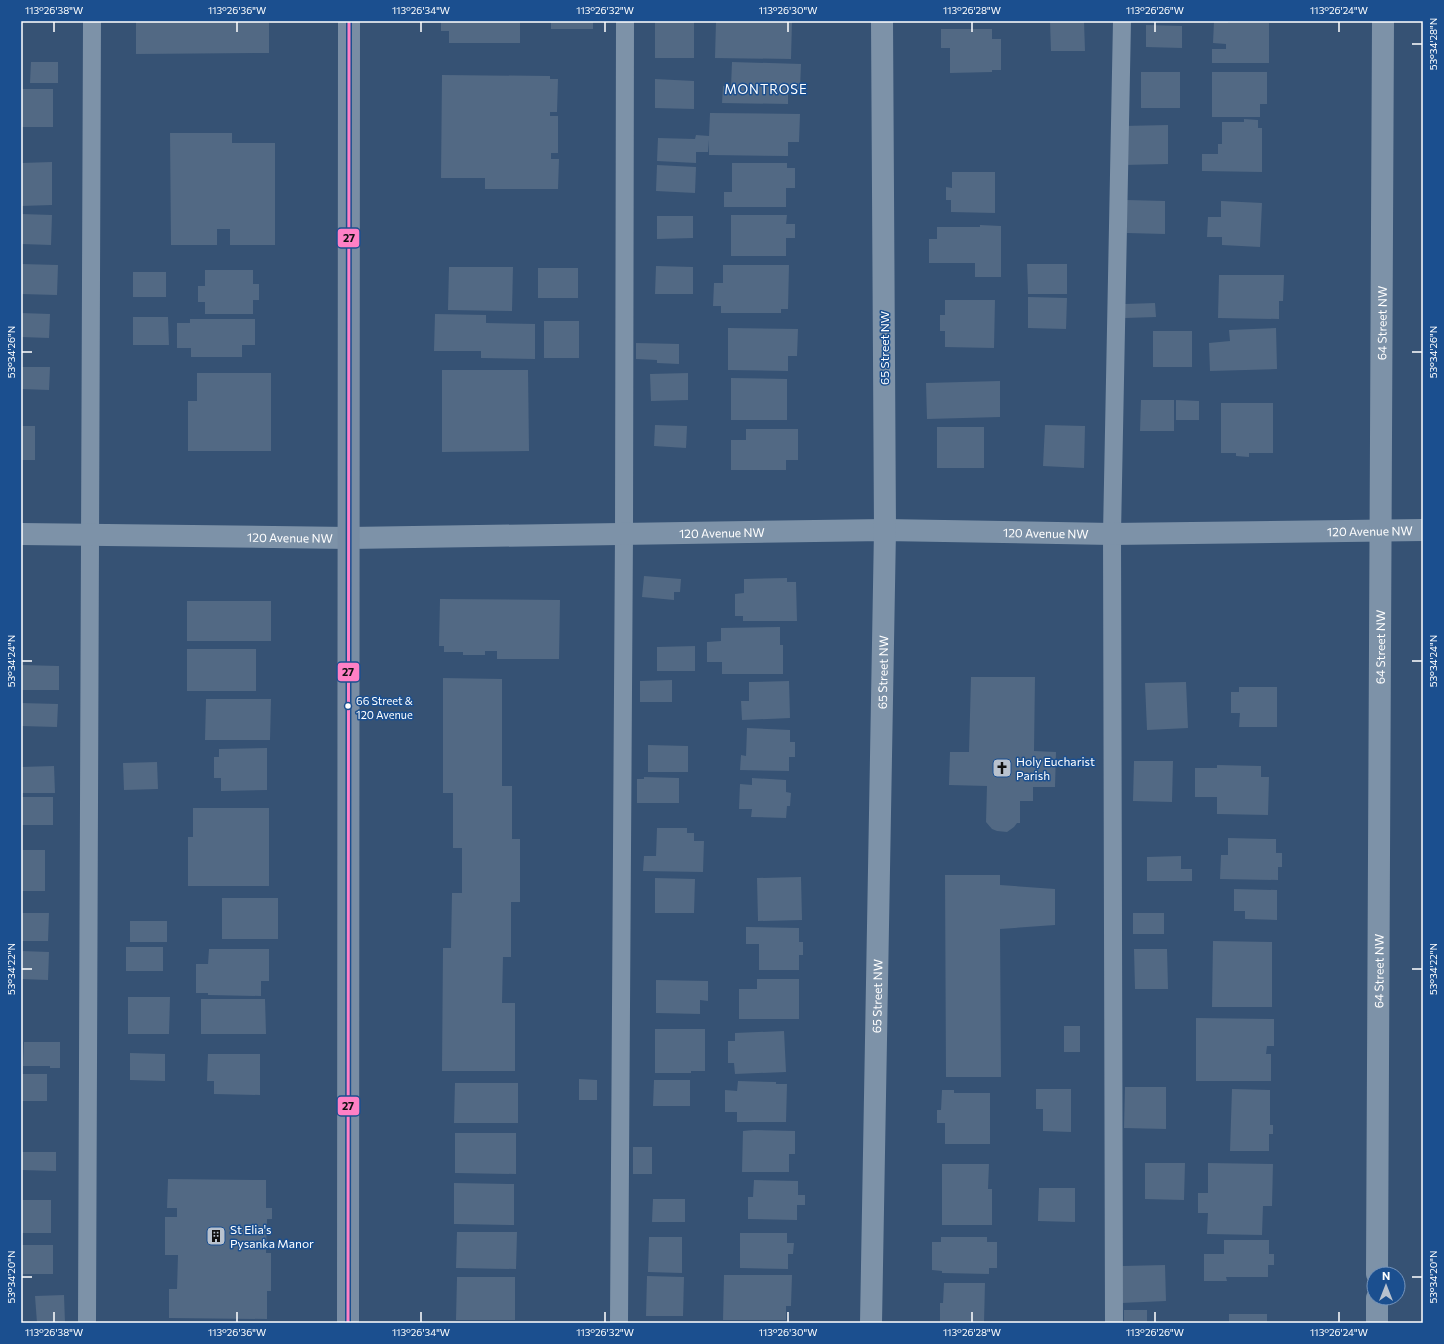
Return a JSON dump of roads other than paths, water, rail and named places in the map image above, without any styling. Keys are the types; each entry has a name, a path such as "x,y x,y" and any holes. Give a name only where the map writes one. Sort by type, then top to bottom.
{"main road":[{"path":"348,1323 349,21"}],"street":[{"name":"65 Street NW","path":"871,1323 886,530 882,21"},
{"name":"64 Street NW","path":"1377,1266 1383,21"},
{"name":"120 Avenue NW","path":"21,534 349,538 886,530 1112,534 1423,530"},
{"path":"1377,1306 1377,1323"}],"lane":[{"path":"87,1323 92,21"},
{"path":"619,1323 624,534 625,21"},
{"path":"1114,1323 1112,534 1122,21"}],"place":[{"name":"66 Street & 120 Avenue","path":"348,706"},
{"name":"Holy Eucharist Parish","path":"1002,768"},
{"name":"St Elia's Pysanka Manor","path":"216,1236"}],"district":[{"name":"MONTROSE","path":"766,89"}]}
